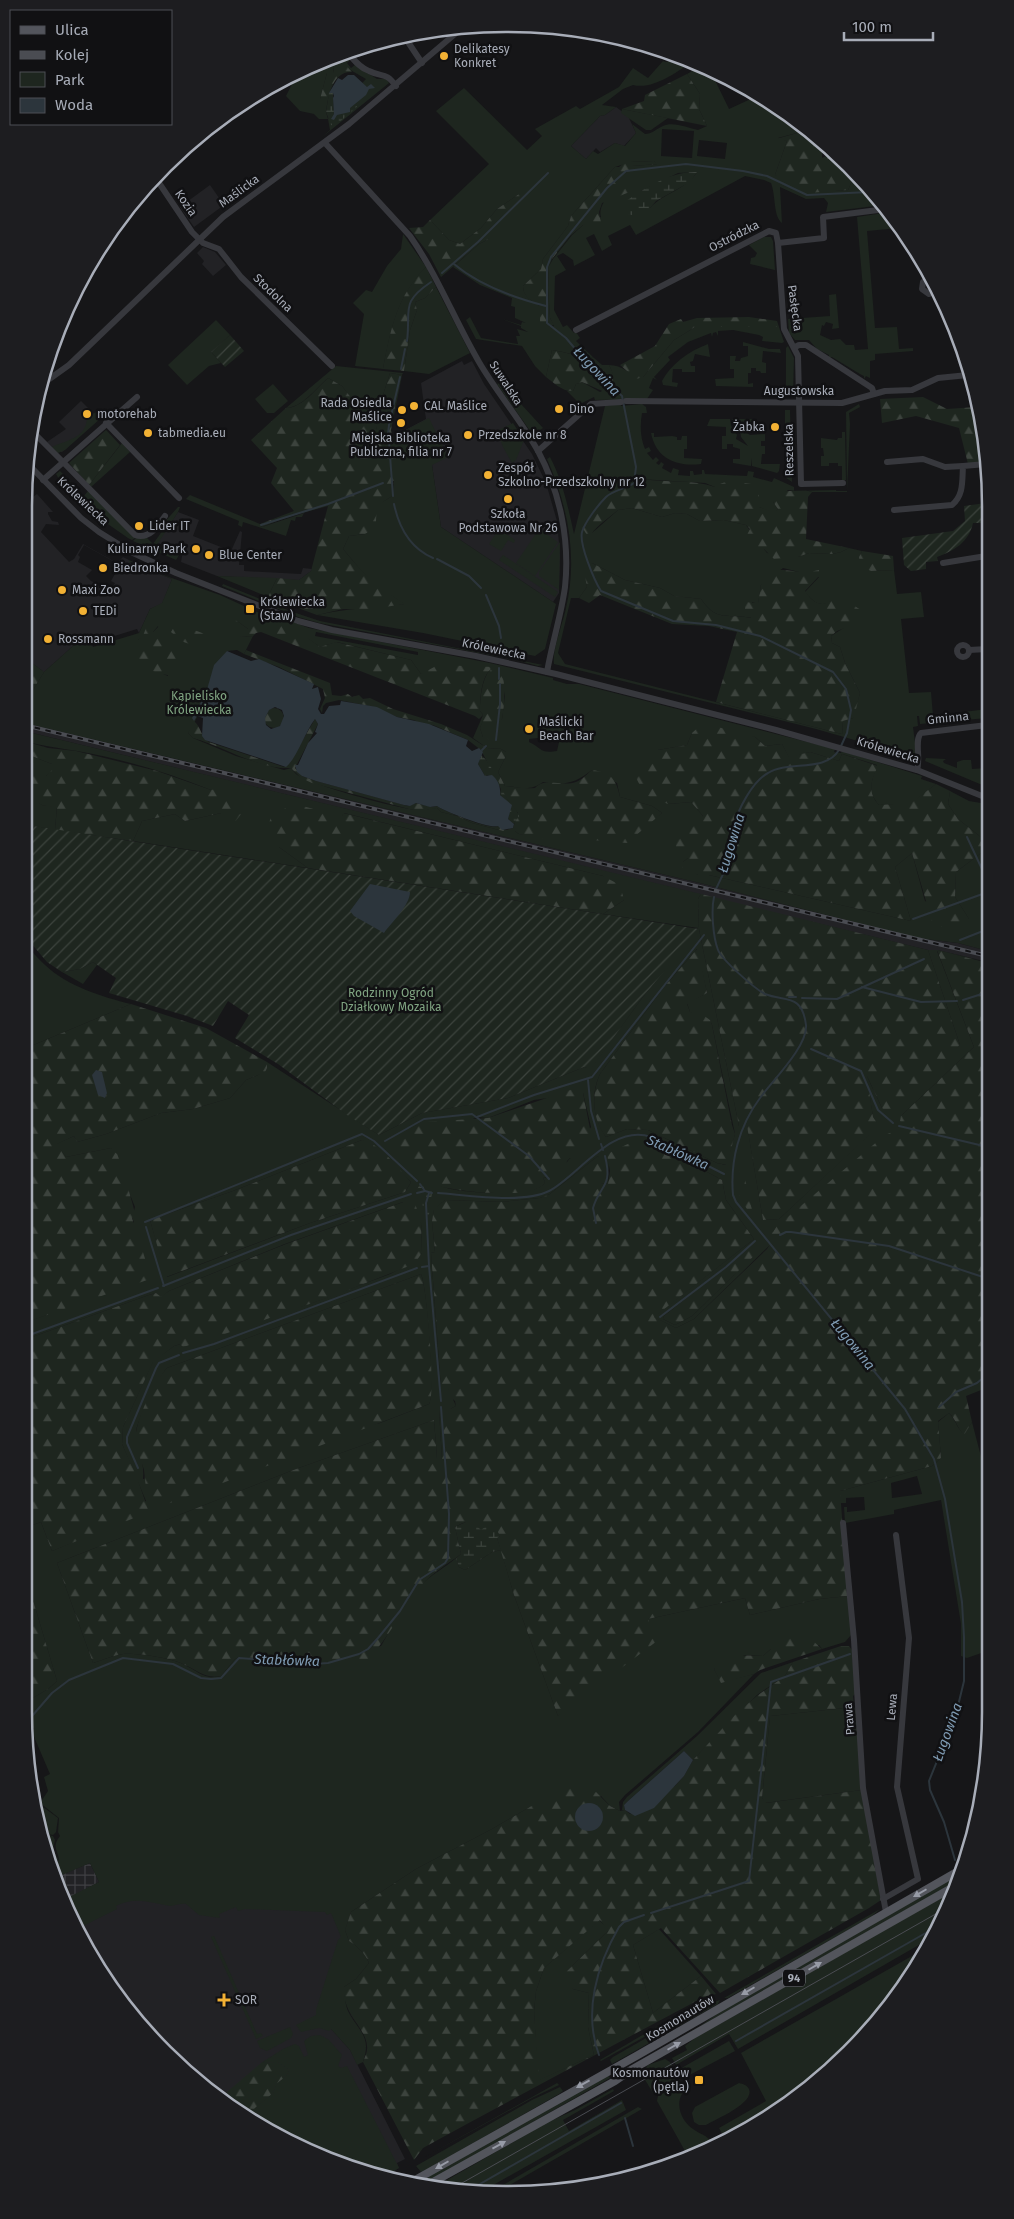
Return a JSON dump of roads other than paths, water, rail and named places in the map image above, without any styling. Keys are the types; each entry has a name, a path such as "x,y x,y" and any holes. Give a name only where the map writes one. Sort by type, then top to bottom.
{"main road":[{"name":"Kosmonautów","path":"419,2178 646,2051 952,1874"},
{"name":"Kosmonautów","path":"436,2181 615,2082 631,2070 946,1891"}],"street":[{"name":"Maślicka","path":"51,378 69,365 227,214 325,143 396,86 453,36"},
{"path":"409,43 422,63"},
{"path":"353,59 364,69 388,76 396,86"},
{"name":"Suwalska","path":"325,143 418,247 438,280 483,368 538,451 557,498 565,534 566,552 562,604 547,672"},
{"name":"Kozia","path":"160,183 199,240"},
{"path":"778,243 824,238 822,217 876,209"},
{"name":"Ostródzka","path":"576,330 769,231 776,233 778,243"},
{"name":"Stodolna","path":"199,240 219,249 241,277 332,366"},
{"name":"Pasłęcka","path":"778,243 784,330 795,347 798,356 799,403"},
{"path":"924,281 922,290 931,293"},
{"path":"795,347 806,345 872,388 874,394"},
{"name":"Augustowska","path":"538,451 591,404 623,401 842,403 890,390 912,390 938,378 962,376"},
{"path":"43,480 62,461 137,397"},
{"name":"Reszelska","path":"799,403 802,484 843,484"},
{"path":"106,423 179,498"},
{"path":"38,437 139,537 157,528 165,516"},
{"path":"886,462 923,459 945,467 979,465"},
{"path":"894,510 952,505 960,497 963,466"},
{"name":"Królewiecka","path":"34,471 86,521 131,552 176,573 298,621 332,630 476,656 547,672 841,747 917,770 982,796"},
{"path":"943,563 982,557"},
{"path":"969,650 982,649"},
{"name":"Gminna","path":"917,770 920,760 916,740 921,733 982,726"},
{"name":"Prawa","path":"843,1523 854,1640 863,1788 886,1912"},
{"name":"Lewa","path":"883,1899 918,1880 897,1787 909,1638 896,1535"}],"water":[{"path":"348,75 354,75 367,87 371,84 375,88 369,89 366,95 350,108 350,112 337,115 334,120 331,119 334,114 334,96 333,93 329,93 338,78 342,80"},
{"path":"227,651 251,661 259,659 314,684 312,689 318,687 321,699 318,709 321,714 324,714 329,706 340,705 341,701 377,707 397,717 429,724 468,740 466,746 472,751 479,748 483,752 478,764 485,776 492,775 494,777 499,786 500,795 512,805 508,819 514,824 513,828 502,830 498,826 477,823 437,806 430,807 416,803 410,806 404,805 302,776 297,772 295,765 298,765 308,743 317,733 315,732 318,724 315,719 294,758 286,767 205,740 202,736 203,718 197,716 194,721 192,718 206,693 214,665","holes":["275,707 282,710 284,716 280,726 271,729 266,725 265,718 269,710"]},
{"path":"370,884 410,892 404,908 384,933 354,916 350,911"},
{"path":"96,1070 102,1072 107,1093 105,1098 98,1095 92,1075"},
{"path":"684,1751 693,1760 684,1776 654,1808 635,1816 625,1810 624,1805 628,1801"},
{"path":"589,1803 599,1807 603,1817 599,1827 589,1831 579,1827 575,1817 579,1807"}],"waterway":[{"name":"Ługowina","path":"841,746 847,733 851,710 846,689 833,672 760,636 716,625 673,621 601,591 585,553 582,532 592,514 606,497 634,483 636,467 622,396 582,357 566,338 547,323 547,267 551,257 607,188 626,171 686,164 767,176 807,195 862,192"},
{"path":"442,273 478,242 548,173"},
{"path":"454,264 464,272 498,290 546,306"},
{"path":"407,341 408,314 411,301 421,289 431,282"},
{"path":"401,369 405,349"},
{"path":"388,434 400,377"},
{"path":"389,442 393,496"},
{"path":"261,525 328,504 383,483"},
{"path":"394,504 402,529 412,543 433,558"},
{"path":"437,559 469,576 481,588"},
{"path":"486,595 499,626 501,638"},
{"path":"500,649 501,645"},
{"path":"499,668 499,679"},
{"path":"496,740 500,684"},
{"path":"482,750 486,746"},
{"name":"Ługowina","path":"716,889 730,858 738,813 746,797 757,782 776,769 816,764 833,757 839,750"},
{"path":"967,837 982,869"},
{"path":"913,919 982,894"},
{"name":"Ługowina","path":"714,897 714,931 716,945 721,955 739,974 760,991 797,1003 804,1015 806,1025 805,1033 795,1053 760,1098 746,1120 735,1157 732,1182 733,1195 736,1202 905,1409 934,1459 945,1499 962,1602 964,1681 956,1714 929,1781 930,1790 944,1822 955,1860"},
{"path":"960,940 982,931"},
{"path":"477,1117 534,1095 592,1077 704,935"},
{"path":"802,998 837,999 924,959"},
{"path":"862,987 921,1002 957,1001"},
{"path":"963,1000 982,994"},
{"name":"Ługowina","path":"789,997 796,997"},
{"path":"811,1049 861,1071 878,1110 893,1123"},
{"path":"588,1080 591,1111 599,1139"},
{"path":"385,1141 424,1119 472,1114 529,1156 549,1179"},
{"path":"899,1126 982,1146"},
{"path":"145,1222 362,1134 374,1141 417,1181"},
{"name":"Stabłówka","path":"438,1193 495,1198 538,1195 560,1184 609,1144 623,1137 637,1135 651,1137 724,1174"},
{"name":"Stabłówka","path":"601,1144 603,1150"},
{"path":"596,1223 593,1208 607,1180 605,1156"},
{"name":"Stabłówka","path":"420,1184 425,1191 432,1193"},
{"path":"417,1193 425,1191"},
{"name":"Stabłówka","path":"429,1193 426,1203 429,1266 441,1401"},
{"path":"163,1286 291,1235 411,1194"},
{"path":"146,1227 164,1286"},
{"path":"780,1235 791,1232 889,1246 982,1277"},
{"path":"660,1317 726,1267 755,1241"},
{"name":"Stabłówka","path":"422,1267 429,1266"},
{"path":"183,1353 214,1344 417,1268"},
{"path":"32,1334 158,1288"},
{"path":"138,1468 127,1443 127,1437 159,1363 179,1355"},
{"path":"939,1407 956,1392 982,1379"},
{"name":"Stabłówka","path":"32,1716 52,1693 69,1680 123,1658 173,1664 201,1678 211,1679 221,1678 239,1658 314,1664 328,1663 359,1654 368,1649 400,1611 419,1580 445,1563 448,1558 449,1514 441,1407"},
{"path":"651,1913 749,1881 771,1682 850,1654"},
{"path":"599,2055 594,2039 592,2006 604,1957 619,1927 624,1922 644,1915"},
{"path":"736,2041 927,1932"},
{"path":"478,2185 621,2103"},
{"path":"625,2118 633,2146"}],"tram line":[{"path":"461,2184 937,1913"}],"railway":[{"path":"32,727 982,955"}],"place":[{"name":"Delikatesy Konkret","path":"444,56"},
{"name":"CAL Maślice","path":"414,406"},
{"name":"Dino","path":"559,409"},
{"name":"Rada Osiedla Maślice","path":"402,410"},
{"name":"motorehab","path":"87,414"},
{"name":"Miejska Biblioteka Publiczna, filia nr 7","path":"401,423"},
{"name":"Żabka","path":"775,427"},
{"name":"tabmedia.eu","path":"148,433"},
{"name":"Przedszkole nr 8","path":"468,435"},
{"name":"Zespół Szkolno-Przedszkolny nr 12","path":"488,475"},
{"name":"Szkoła Podstawowa Nr 26","path":"508,499"},
{"name":"Lider IT","path":"139,526"},
{"name":"Kulinarny Park","path":"196,549"},
{"name":"Blue Center","path":"209,555"},
{"name":"Biedronka","path":"103,568"},
{"name":"Maxi Zoo","path":"62,590"},
{"name":"Królewiecka (Staw)","path":"250,609"},
{"name":"TEDi","path":"83,611"},
{"name":"Rossmann","path":"48,639"},
{"name":"Maślicki Beach Bar","path":"529,729"},
{"name":"SOR","path":"224,2000"},
{"name":"Kosmonautów (pętla)","path":"699,2080"}],"park label":[{"name":"Kąpielisko Królewiecka","path":"199,703"},
{"name":"Rodzinny Ogród Działkowy Mozaika","path":"391,1000"}]}
